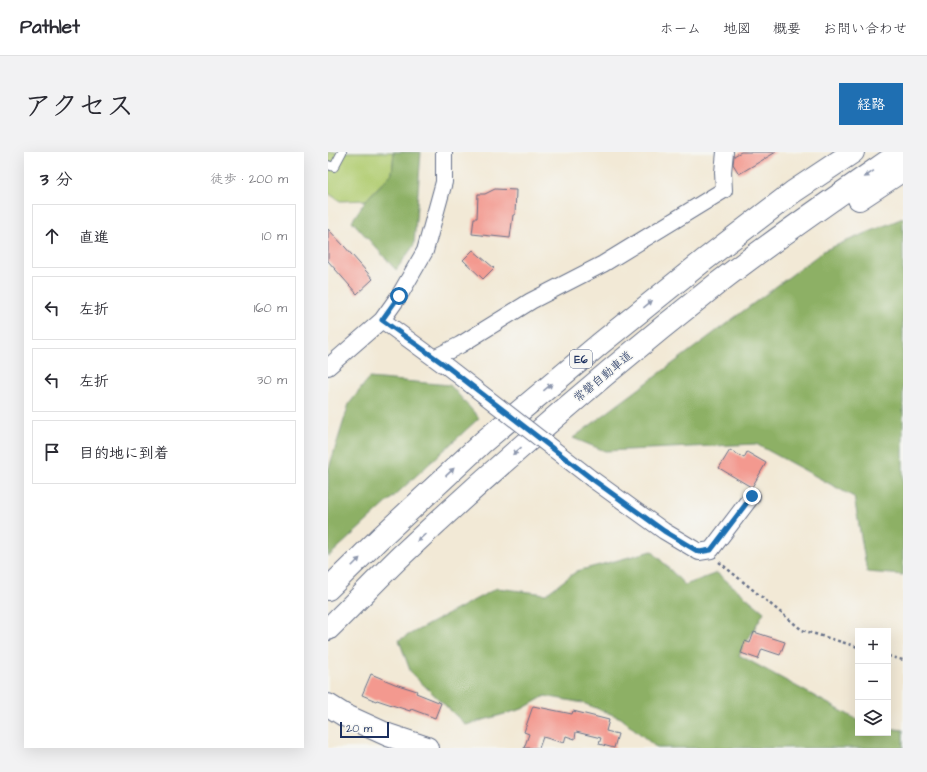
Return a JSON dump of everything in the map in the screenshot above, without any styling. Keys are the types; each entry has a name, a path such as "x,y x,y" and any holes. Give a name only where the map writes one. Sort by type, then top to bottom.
{"main road":[{"name":"E6","path":"328,589 380,538 483,442 600,342 793,192 853,152"},
{"name":"常磐自動車道","path":"328,629 402,556 500,465 621,361 719,282 813,213 901,152"},
{"path":"719,282 821,223 903,170"},
{"path":"328,706 388,735 427,748"}],"street":[{"path":"328,368 382,320 399,296 425,251 444,182 444,152"},
{"path":"439,361 460,345 531,301 603,264 724,190 723,172 725,152"},
{"path":"382,320 439,361 592,479 664,531 699,552 711,550 752,496"}],"lane":[{"path":"328,165 334,167 342,152"}],"path":[{"path":"706,551 802,630 855,646"},
{"path":"891,657 903,660"}],"green space":[{"path":"328,152 394,152 392,173 366,200 340,201 328,193"},
{"path":"394,152 421,152 414,245 396,270 352,221 366,200 392,173"},
{"path":"903,218 903,575 867,572 854,497 756,444 605,451 573,438 825,250"},
{"path":"369,378 450,385 479,418 328,557 328,471 349,404"},
{"path":"652,551 685,585 717,573 764,612 739,655 855,718 855,736 891,736 891,728 903,730 903,748 657,748 621,718 583,703 545,696 522,709 466,725 411,673 399,640 497,588 546,594 577,571"}],"building":[{"path":"741,152 776,152 739,174 733,164 734,156"},
{"path":"495,189 516,190 515,215 513,215 510,238 472,234 474,218 477,218 478,194 485,194"},
{"path":"328,229 373,279 357,294 328,261"},
{"path":"473,250 494,268 483,279 463,260"},
{"path":"730,450 744,458 747,452 766,463 752,487 719,468"},
{"path":"754,632 785,642 780,655 762,649 758,659 741,653 745,641 750,643"},
{"path":"371,674 417,691 416,693 441,703 435,718 411,709 410,711 377,700 376,701 362,695"},
{"path":"533,706 572,714 573,711 609,720 606,731 618,734 614,748 599,744 601,738 576,732 575,739 566,736 564,743 543,737 539,748 524,748 529,734 524,732"}],"route":[{"path":"399,296 382,320 445,365 592,479 664,531 699,552 711,550 752,496"}]}
